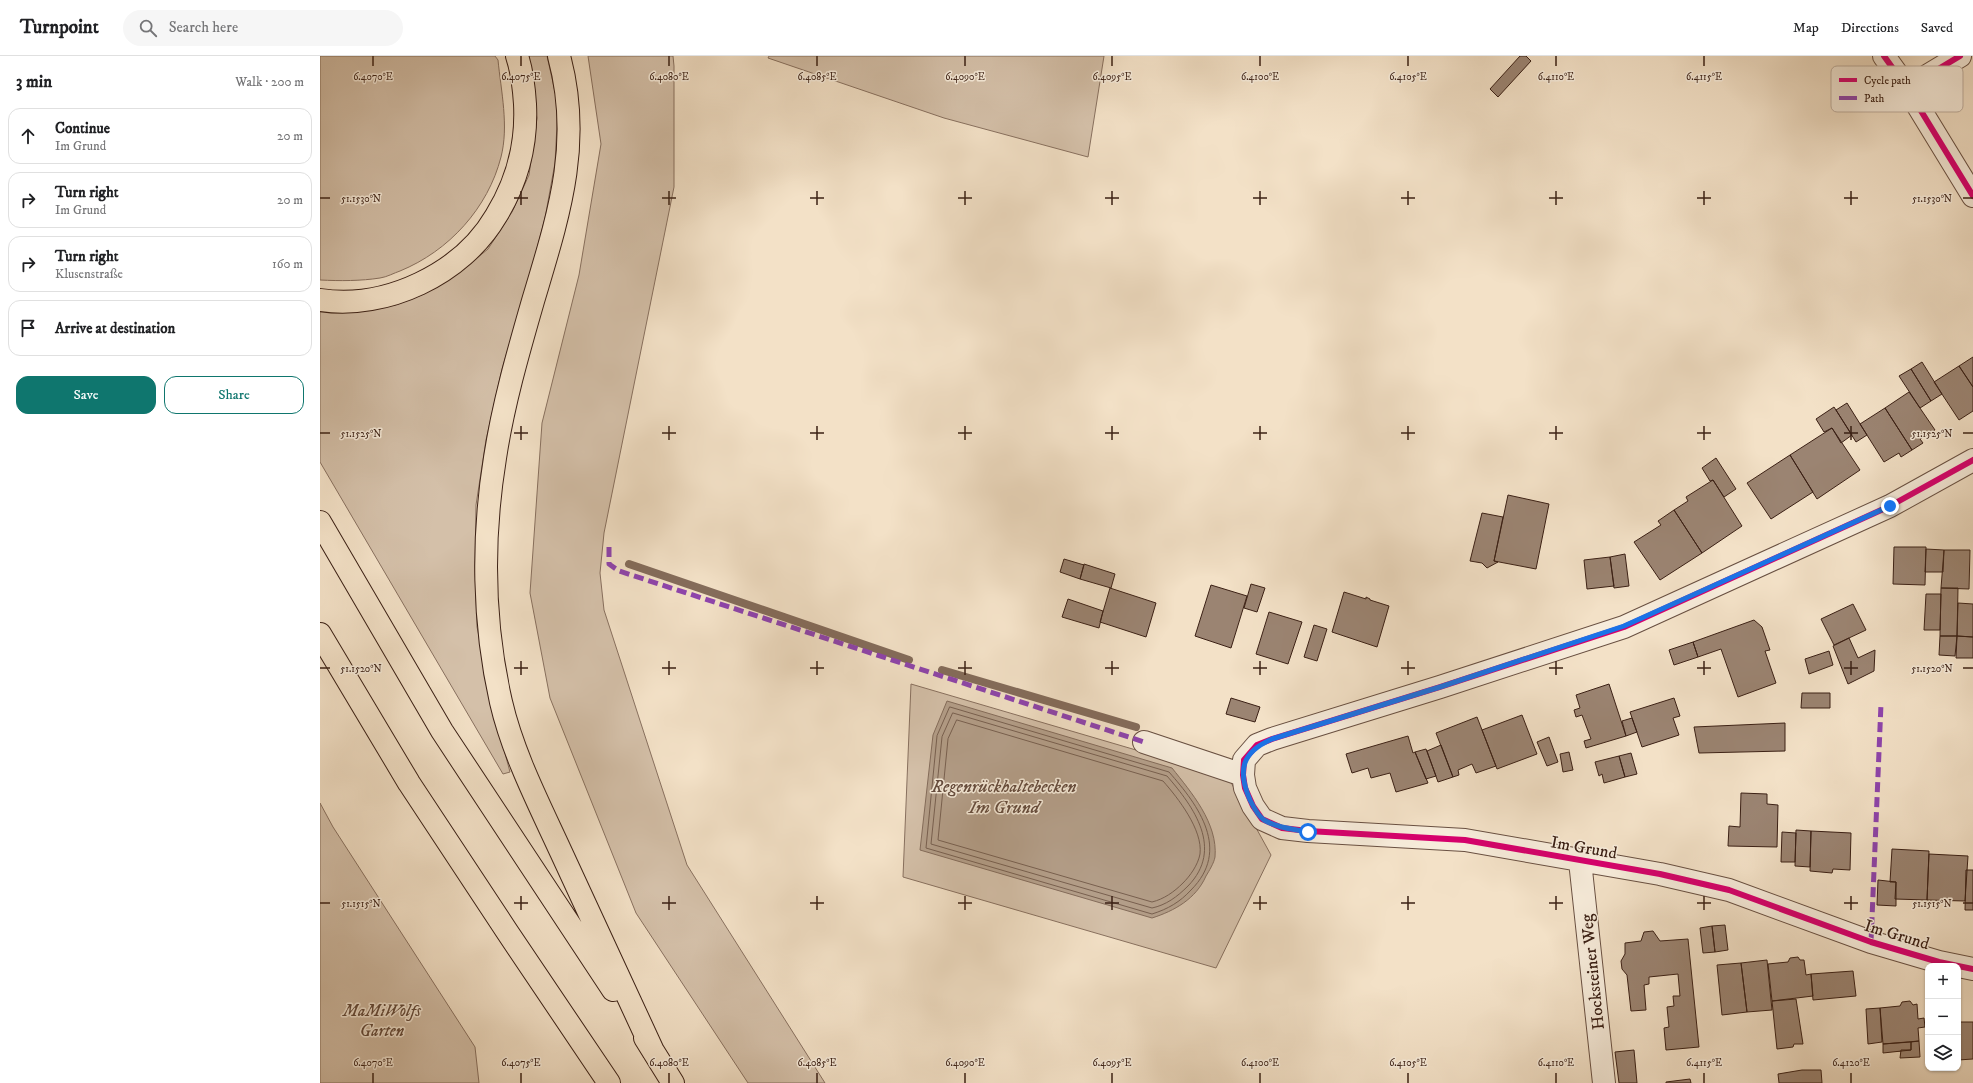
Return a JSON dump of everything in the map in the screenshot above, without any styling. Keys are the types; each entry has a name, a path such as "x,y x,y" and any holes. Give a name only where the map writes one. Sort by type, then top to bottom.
{"highway":[{"path":"320,300 349,302 374,299 414,286 439,274 459,259 496,217 511,187 524,145 526,118 524,92 517,56"},
{"path":"559,56 566,80 569,118 569,150 566,174 549,246 504,406 494,458 489,507 488,600 496,669 502,703 512,736 554,836 653,1051"},
{"path":"320,522 442,731 673,1083"},
{"path":"320,634 409,783 609,1083"}],"street":[{"path":"1884,56 1891,66"},
{"path":"1943,66 1960,56"},
{"path":"1922,112 1973,196"},
{"name":"Im Grund","path":"1973,460 1890,506 1624,626 1440,687 1272,739 1257,746 1244,760 1243,775 1245,788 1253,806 1262,819 1282,828 1308,832 1465,840 1660,874 1729,890 1871,942 1939,962 1973,968"},
{"path":"1144,742 1243,775"},
{"name":"Hocksteiner Weg","path":"1580,861 1604,1083"}],"green space":[{"path":"320,56 495,56 498,60 504,108 504,133 501,157 487,194 464,226 450,240 435,252 418,262 385,277 343,281 320,280"},
{"path":"526,56 547,56 558,105 555,163 545,218 529,279 502,369 486,440 476,505 475,565 477,627 498,727 510,772 503,774 320,462 320,310 351,311 395,305 424,294 461,271 488,249 512,212 529,175 537,118"},
{"path":"588,56 673,56 674,66 674,187 604,533 600,573 604,610 687,865 825,1083 748,1083 636,913 550,698 530,593 542,423 579,275 601,144"},
{"path":"769,56 1104,56 1088,157 944,118 768,58"},
{"name":"Regenrückhaltebecken Im Grund","path":"911,684 1228,777 1271,855 1216,968 903,877"},
{"name":"MaMiWolfs Garten","path":"320,803 333,827 475,1047 479,1083 320,1083"}],"water":[{"name":"Regenrückhaltebecken Im Grund","path":"947,701 1172,768 1202,809 1212,832 1215,844 1215,857 1214,862 1202,884 1184,903 1168,912 1152,918 920,850 933,735"}],"building":[{"path":"1520,56 1526,56 1531,61 1498,97 1490,89"},
{"path":"1973,357 1973,387 1959,366"},
{"path":"1922,362 1942,394 1931,401 1911,369"},
{"path":"1959,366 1973,387 1973,411 1959,420 1934,382"},
{"path":"1911,369 1931,401 1920,408 1899,376"},
{"path":"1909,392 1935,430 1920,439 1923,443 1912,450 1885,408"},
{"path":"1847,403 1867,435 1856,442 1836,410"},
{"path":"1834,407 1852,435 1841,443 1832,428 1824,432 1816,419"},
{"path":"1885,408 1912,450 1901,457 1899,453 1884,462 1860,424"},
{"path":"1832,428 1860,470 1817,499 1790,455"},
{"path":"1790,455 1813,492 1771,519 1747,483"},
{"path":"1716,458 1736,489 1724,497 1713,480 1710,481 1702,468"},
{"path":"1713,480 1742,526 1702,553 1674,510 1688,501 1686,497"},
{"path":"1508,495 1549,504 1536,569 1494,561"},
{"path":"1674,510 1702,553 1660,580 1634,542 1661,525 1658,521"},
{"path":"1482,513 1503,517 1494,561 1498,562 1487,568 1482,563 1470,561"},
{"path":"1894,547 1926,547 1925,585 1893,584"},
{"path":"1926,549 1944,550 1943,572 1925,572"},
{"path":"1944,550 1970,550 1969,589 1941,588"},
{"path":"1625,554 1629,586 1614,588 1610,557"},
{"path":"1610,557 1614,586 1587,589 1584,560"},
{"path":"1064,559 1084,565 1080,579 1060,572"},
{"path":"1084,564 1115,574 1111,588 1080,579"},
{"path":"1251,584 1265,588 1257,612 1244,608"},
{"path":"1211,585 1247,596 1231,648 1195,636"},
{"path":"1110,588 1156,603 1146,637 1100,622"},
{"path":"1941,588 1958,588 1957,636 1940,636"},
{"path":"1344,592 1366,599 1366,597 1370,600 1389,606 1377,647 1332,632"},
{"path":"1926,594 1941,594 1940,630 1924,630"},
{"path":"1068,599 1103,611 1099,628 1062,617"},
{"path":"1958,603 1973,604 1973,637 1957,636"},
{"path":"1853,604 1866,630 1834,645 1821,619"},
{"path":"1269,612 1302,622 1288,664 1256,654"},
{"path":"1754,620 1762,627 1770,650 1765,651 1776,683 1738,697 1721,649 1698,657 1693,642"},
{"path":"1314,625 1327,629 1317,661 1304,657"},
{"path":"1940,636 1957,636 1955,656 1939,655"},
{"path":"1957,636 1973,637 1973,658 1956,658"},
{"path":"1849,638 1858,658 1875,650 1874,671 1848,684 1833,646"},
{"path":"1693,642 1698,657 1674,665 1669,650"},
{"path":"1829,651 1833,665 1809,674 1805,659"},
{"path":"1609,684 1626,736 1586,748 1584,741 1591,739 1582,715 1576,717 1574,710 1580,708 1576,695"},
{"path":"1802,693 1830,693 1830,708 1801,708"},
{"path":"1231,698 1260,707 1255,722 1226,714"},
{"path":"1674,698 1680,716 1673,718 1679,735 1642,747 1630,712"},
{"path":"1522,715 1537,754 1497,769 1482,730"},
{"path":"1477,717 1496,766 1476,773 1472,764 1458,770 1459,775 1453,777 1436,733"},
{"path":"1632,718 1637,732 1626,736 1622,721"},
{"path":"1785,723 1785,751 1699,753 1694,727"},
{"path":"1408,736 1413,753 1415,752 1428,783 1396,792 1390,773 1371,778 1368,768 1352,773 1346,754"},
{"path":"1549,737 1558,762 1547,766 1537,742"},
{"path":"1441,745 1453,777 1438,782 1427,751"},
{"path":"1426,749 1436,776 1426,779 1415,752"},
{"path":"1569,752 1573,770 1563,772 1560,754"},
{"path":"1631,753 1637,774 1625,777 1619,756"},
{"path":"1619,756 1625,777 1604,783 1602,774 1599,776 1595,762"},
{"path":"1741,793 1767,794 1767,804 1778,805 1777,847 1728,846 1729,826 1740,827"},
{"path":"1796,830 1811,831 1810,867 1795,866"},
{"path":"1811,831 1851,833 1850,870 1833,869 1832,873 1810,871"},
{"path":"1782,832 1796,833 1795,862 1781,862"},
{"path":"1892,849 1929,851 1927,900 1895,899 1896,882 1890,882"},
{"path":"1929,854 1968,856 1965,901 1927,900"},
{"path":"1966,870 1973,870 1973,910 1965,910"},
{"path":"1878,880 1896,882 1896,906 1877,905"},
{"path":"1725,925 1728,950 1715,952 1712,926"},
{"path":"1712,926 1715,952 1703,953 1700,928"},
{"path":"1653,931 1660,941 1688,939 1699,1047 1666,1050 1664,1028 1669,1027 1667,1007 1674,1006 1673,996 1680,996 1678,974 1649,977 1649,984 1644,985 1646,1010 1631,1011 1627,975 1622,969 1621,961 1625,954 1625,943 1641,941 1644,932"},
{"path":"1798,957 1800,960 1804,960 1806,975 1811,974 1813,996 1772,1001 1768,964 1788,962 1790,958"},
{"path":"1767,960 1772,1010 1747,1012 1741,963"},
{"path":"1741,963 1747,1012 1722,1015 1717,965"},
{"path":"1853,971 1856,996 1813,1000 1811,974"},
{"path":"1796,999 1803,1044 1794,1044 1793,1047 1777,1049 1772,1001"},
{"path":"1910,1001 1913,1005 1917,1004 1918,1019 1924,1018 1925,1027 1918,1028 1919,1041 1883,1044 1880,1008 1900,1006 1902,1002"},
{"path":"1880,1008 1882,1042 1868,1044 1866,1009"},
{"path":"1961,1022 1973,1022 1973,1059 1961,1060"},
{"path":"1919,1041 1920,1057 1900,1058 1901,1050 1911,1050 1911,1042"},
{"path":"1911,1042 1911,1050 1883,1053 1883,1044"},
{"path":"1634,1050 1637,1083 1619,1083 1615,1052"},
{"path":"1802,1070 1821,1070 1822,1083 1779,1083 1778,1074"},
{"path":"1690,1079 1691,1083 1666,1083 1666,1082"}],"waterway":[{"path":"629,564 909,660"},
{"path":"942,670 1136,727"}],"marked path":[{"path":"609,547 609,564 619,571 1144,742"},
{"path":"1871,942 1881,704"}],"cycle path":[{"path":"1884,56 1891,66"},
{"path":"1943,66 1960,56"},
{"path":"1922,112 1973,196"},
{"path":"1973,460 1890,506 1624,627 1257,745 1244,760 1243,775 1245,788 1253,806 1262,819 1282,828 1308,831 1465,840 1660,874 1729,890 1871,942 1939,962 1973,969"}],"route":[{"path":"1308,832 1282,828 1262,819 1253,806 1245,788 1243,775 1244,760 1257,746 1272,739 1440,687 1624,626 1890,506"}]}
